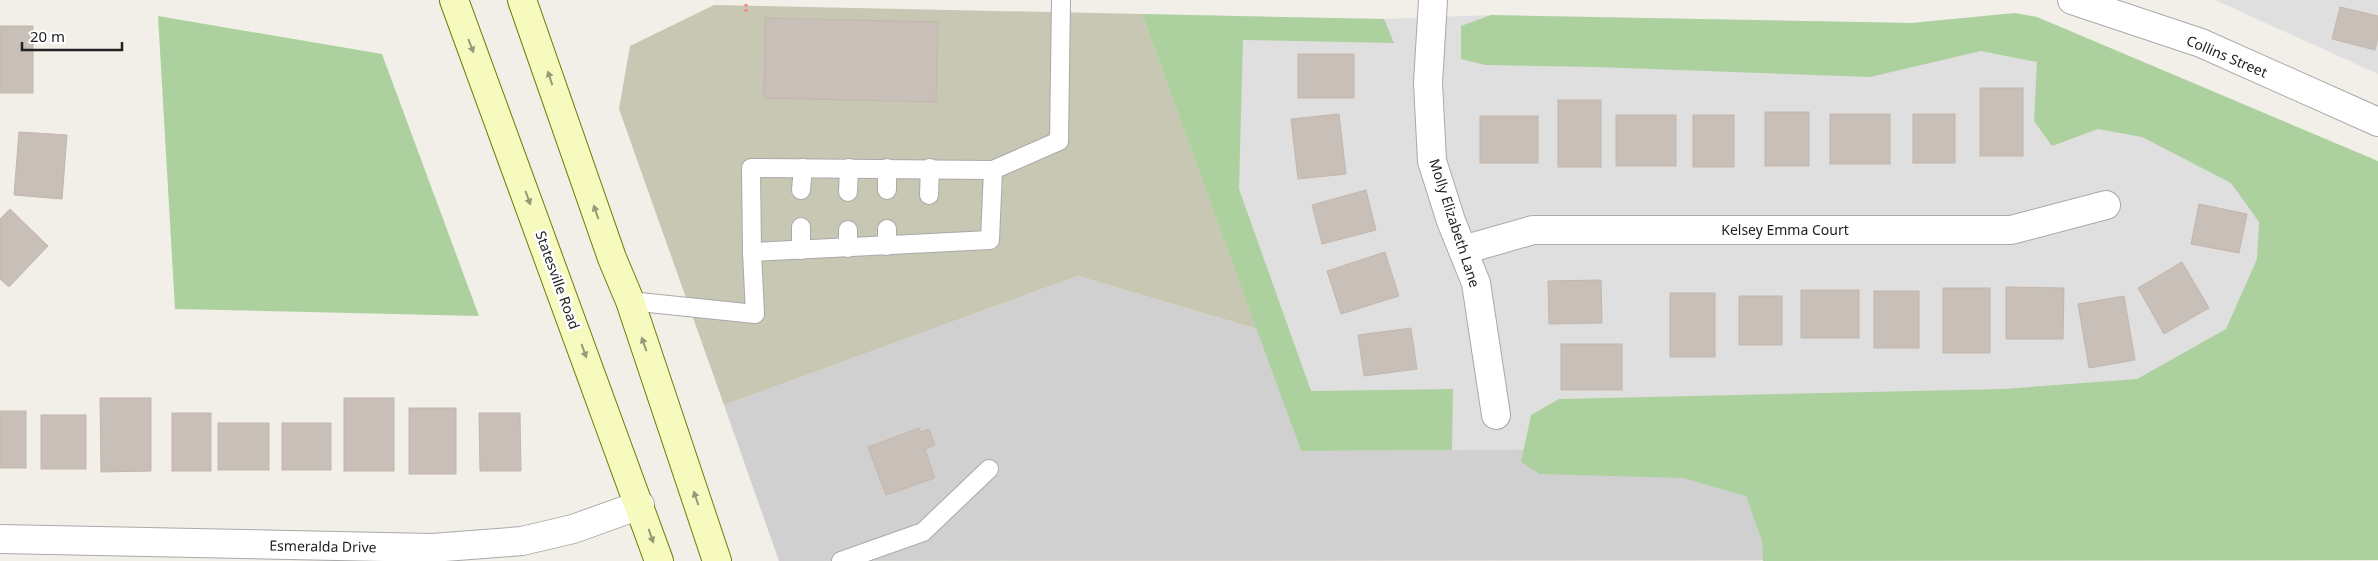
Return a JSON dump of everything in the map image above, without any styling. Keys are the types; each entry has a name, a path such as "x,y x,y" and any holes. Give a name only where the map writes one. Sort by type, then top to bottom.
{"main road":[{"name":"Statesville Road","path":"454,0 659,561"},
{"path":"522,0 612,258 630,301 717,561"}],"street":[{"name":"Molly Elizabeth Lane","path":"1433,0 1428,83 1432,161 1476,283 1496,415"},
{"name":"Collins Street","path":"2072,0 2202,43 2378,122"},
{"name":"Kelsey Emma Court","path":"1463,250 1533,230 2011,230 2106,205"},
{"name":"Esmeralda Drive","path":"0,539 432,548 522,541 573,529 640,505"}],"lane":[{"path":"630,301 755,314 752,252 752,168 993,170 1059,141 1061,0"},
{"path":"801,190 803,168"},
{"path":"848,168 848,192"},
{"path":"887,168 887,190"},
{"path":"929,196 930,168"},
{"path":"752,252 887,246 929,236 990,240 993,170"},
{"path":"801,227 801,250"},
{"path":"887,229 887,246"},
{"path":"848,230 848,248"},
{"path":"842,561 923,532 989,469"}],"path":[{"path":"746,4 746,13"}],"shaded area":[{"path":"2215,0 2378,0 2378,74"},
{"path":"714,5 1142,14 1257,329 1078,276 724,405 619,109 630,46"},
{"path":"2015,13 2378,177 2378,444 1301,451 1142,14 1384,19 1491,15 1912,23"},
{"path":"1078,276 1257,329 1301,451 2378,444 2378,560 779,561 724,405"}],"green space":[{"path":"2015,13 2037,17 2378,161 2378,560 1763,561 1762,541 1746,496 1683,478 1540,474 1521,462 1531,415 1559,399 2003,389 2137,379 2226,329 2257,259 2259,222 2231,183 2142,137 2098,129 2052,146 2034,121 2037,62 1981,51 1870,77 1485,65 1461,59 1461,26 1491,15 1912,23"},
{"path":"1142,14 1384,19 1394,43 1243,40 1239,189 1311,391 1453,389 1452,450 1301,451"},
{"path":"158,16 382,54 479,316 175,309"}],"building":[{"path":"2340,7 2378,16 2378,37 2375,50 2332,39"},
{"path":"765,18 938,22 936,102 764,98"},
{"path":"0,26 33,26 33,93 0,93"},
{"path":"1298,54 1354,54 1354,98 1298,98"},
{"path":"1980,88 2023,88 2023,156 1980,156"},
{"path":"1558,100 1601,100 1601,167 1558,167"},
{"path":"1765,112 1809,112 1809,166 1765,166"},
{"path":"1339,114 1346,174 1298,179 1291,119"},
{"path":"1830,114 1890,114 1890,164 1830,164"},
{"path":"1913,114 1955,114 1955,163 1913,163"},
{"path":"1616,115 1676,115 1676,166 1616,166"},
{"path":"1693,115 1734,115 1734,167 1693,167"},
{"path":"1480,116 1538,116 1538,163 1480,163"},
{"path":"19,132 67,135 62,199 14,195"},
{"path":"1366,190 1376,230 1322,244 1312,205"},
{"path":"2199,204 2247,214 2239,253 2191,244"},
{"path":"10,209 48,246 9,287 0,279 0,219"},
{"path":"1385,252 1399,296 1341,314 1327,271"},
{"path":"2182,262 2209,308 2164,334 2138,288"},
{"path":"1601,280 1602,323 1549,324 1548,281"},
{"path":"2006,287 2064,288 2063,339 2006,339"},
{"path":"1943,288 1990,288 1990,353 1943,353"},
{"path":"1801,290 1859,290 1859,338 1801,338"},
{"path":"1874,291 1919,291 1919,348 1874,348"},
{"path":"1670,293 1715,293 1715,357 1670,357"},
{"path":"1739,296 1782,296 1782,345 1739,345"},
{"path":"2124,296 2135,360 2089,368 2078,304"},
{"path":"1411,328 1417,369 1364,376 1358,335"},
{"path":"1561,344 1622,344 1622,390 1561,390"},
{"path":"100,398 151,398 151,471 101,472"},
{"path":"344,398 394,398 394,471 344,471"},
{"path":"409,408 456,408 456,474 409,474"},
{"path":"0,411 26,411 26,468 0,468"},
{"path":"172,413 211,413 211,471 172,471"},
{"path":"479,413 520,413 521,471 480,471"},
{"path":"41,415 86,415 86,469 41,469"},
{"path":"218,423 269,423 269,470 218,470"},
{"path":"282,423 331,423 331,470 282,470"},
{"path":"919,428 921,432 929,429 935,445 925,449 935,478 886,495 868,447"}]}
